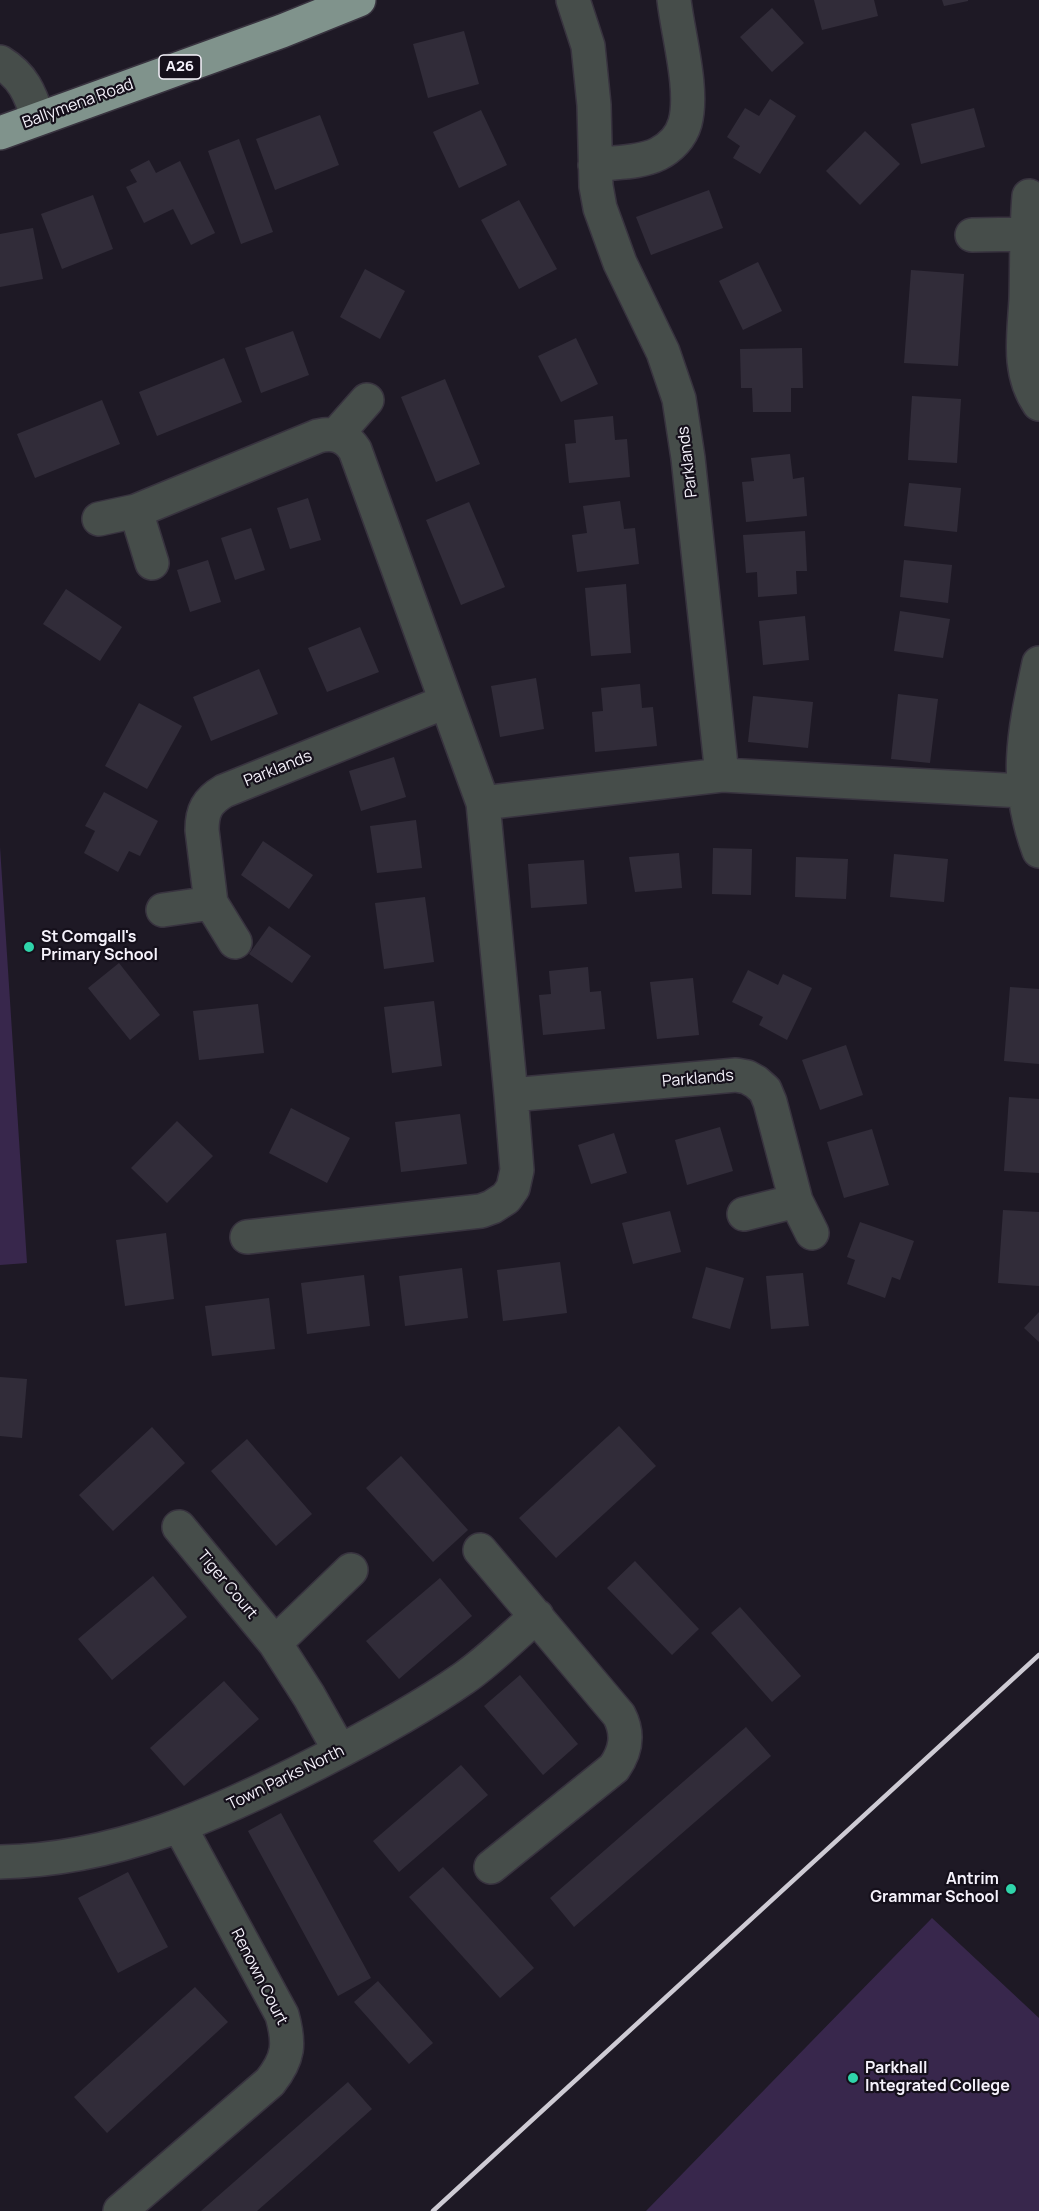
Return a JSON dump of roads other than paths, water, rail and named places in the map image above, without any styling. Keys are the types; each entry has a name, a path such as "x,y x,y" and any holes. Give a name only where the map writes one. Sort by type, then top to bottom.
{"highway":[{"name":"Ballymena Road","path":"0,133 270,35 316,8 359,0"}],"street":[{"name":"Parklands","path":"573,0 588,46 594,105 596,186 606,227 620,263 663,352 679,399 688,459 722,775"},
{"path":"595,165 658,154 672,145 681,132 685,123 687,105 674,0"},
{"path":"0,62 22,80 38,118"},
{"path":"1029,196 1023,356 1028,383 1039,404"},
{"path":"972,235 1026,234"},
{"path":"336,435 367,400"},
{"path":"99,519 135,511 318,436 336,435 345,438 355,450 483,802 511,1095 516,1176 509,1193 492,1207 481,1211 247,1237"},
{"path":"135,511 152,563"},
{"path":"1039,663 1027,717 1022,759 1023,791 1039,851"},
{"name":"Parklands","path":"235,942 211,903 202,819 212,799 224,791 445,702"},
{"path":"483,802 722,775 1023,791"},
{"path":"163,910 211,903"},
{"name":"Parklands","path":"511,1095 735,1075 747,1077 761,1086 770,1102 796,1201 812,1233"},
{"path":"744,1214 796,1201"},
{"name":"Tiger Court","path":"179,1527 275,1643 309,1696 340,1751"},
{"path":"480,1550 619,1715 624,1724 626,1737 621,1758 614,1768 491,1867"},
{"path":"275,1643 351,1570"},
{"name":"Town Parks North","path":"0,1863 38,1862 80,1854 180,1827 250,1798 396,1721 466,1677 537,1616"},
{"name":"Renown Court","path":"120,2211 270,2082 281,2068 286,2054 288,2036 282,2015 180,1827"}],"railway":[{"path":"433,2211 1039,1655"}],"place":[{"name":"St Comgall's Primary School","path":"29,947"},
{"name":"Antrim Grammar School","path":"1011,1889"},
{"name":"Parkhall Integrated College","path":"853,2078"}]}
